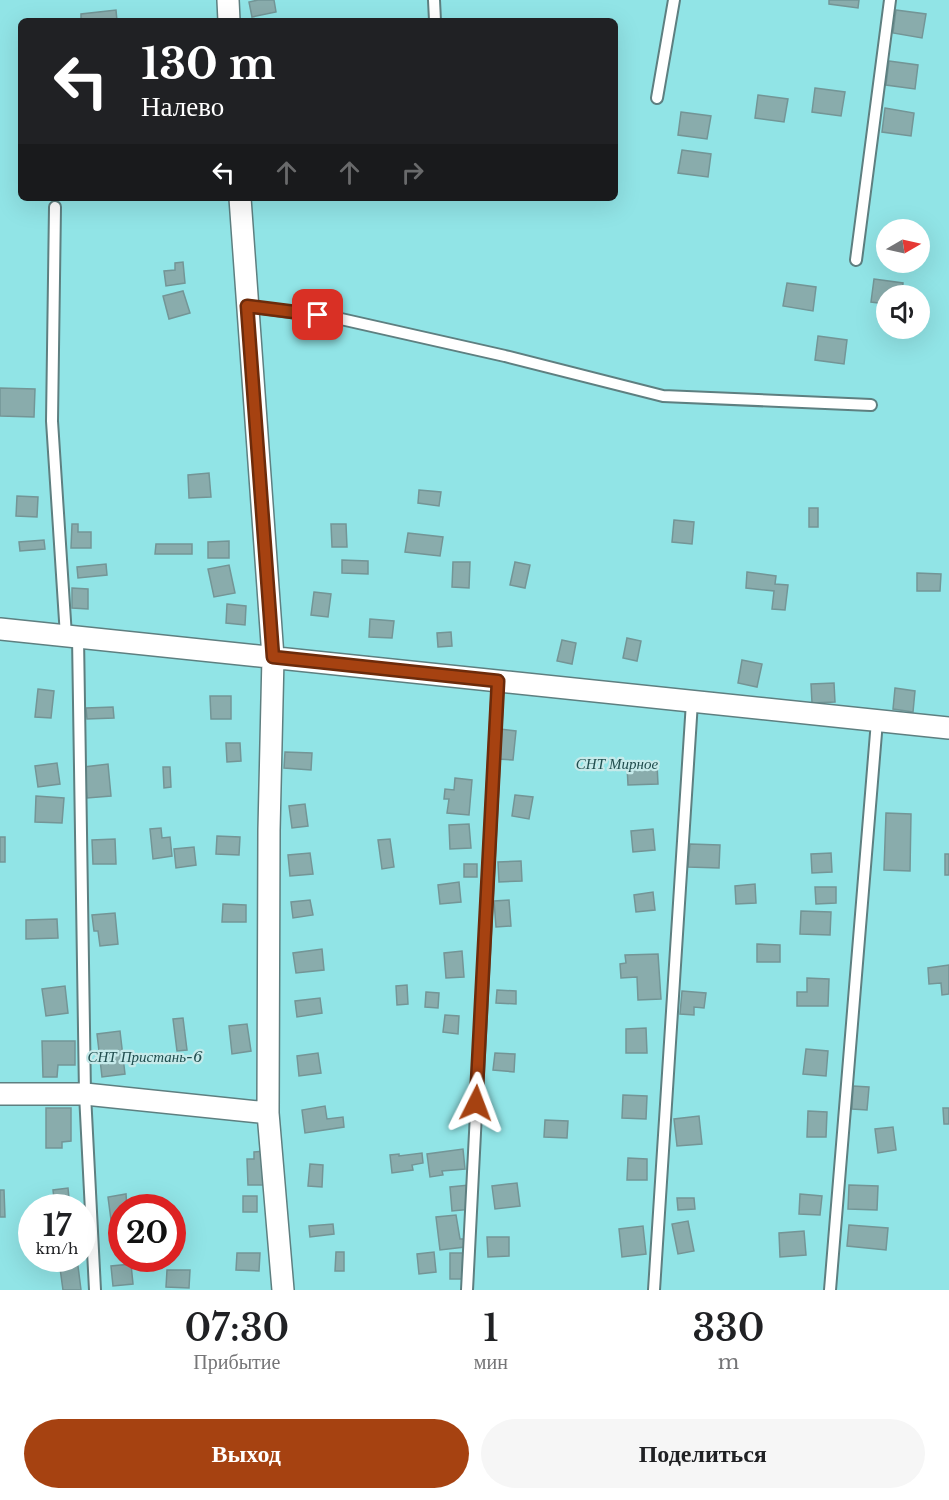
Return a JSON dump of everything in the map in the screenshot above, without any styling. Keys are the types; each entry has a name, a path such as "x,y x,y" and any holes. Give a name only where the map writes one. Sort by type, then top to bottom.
{"street":[{"path":"228,0 229,18"},
{"path":"240,201 273,657 269,830 268,1113 283,1290"},
{"path":"0,629 949,728"},
{"path":"0,1094 85,1094 268,1113"}],"lane":[{"path":"434,0 435,18"},
{"path":"657,98 674,0"},
{"path":"856,260 890,0"},
{"path":"55,207 52,421 72,636 85,1094 95,1290"},
{"path":"247,306 341,319 505,356 663,396 872,405"},
{"path":"467,1290 498,681"},
{"path":"654,1290 692,702"},
{"path":"830,1290 877,721"}],"green space":[{"name":"СНТ Мирное","path":"0,0 949,0 949,1290 0,1290"}],"building":[{"path":"274,0 276,12 252,17 249,2"},
{"path":"829,0 859,0 858,8 829,4"},
{"path":"116,10 117,18 81,18 81,14"},
{"path":"896,10 926,14 922,38 893,33"},
{"path":"889,61 918,65 915,89 886,85"},
{"path":"815,88 845,92 841,116 812,112"},
{"path":"758,95 788,99 784,122 755,118"},
{"path":"885,108 914,113 911,136 882,132"},
{"path":"681,112 711,116 707,139 678,135"},
{"path":"682,150 711,154 708,177 678,173"},
{"path":"183,262 185,283 166,286 164,271 175,270 175,263"},
{"path":"874,279 903,283 903,285 876,285 876,303 871,302"},
{"path":"787,283 816,287 813,311 783,306"},
{"path":"183,291 190,313 169,319 163,296"},
{"path":"818,336 847,340 844,364 815,360"},
{"path":"0,388 35,389 34,417 0,416"},
{"path":"209,473 211,497 189,498 188,475"},
{"path":"419,490 441,492 439,506 418,503"},
{"path":"17,496 38,497 37,517 16,516"},
{"path":"809,508 818,508 818,527 809,527"},
{"path":"674,520 694,522 692,544 672,542"},
{"path":"72,524 78,524 78,532 91,532 91,548 71,548"},
{"path":"331,524 346,524 347,547 332,547"},
{"path":"408,533 443,537 440,556 405,552"},
{"path":"44,540 45,549 20,551 19,542"},
{"path":"229,541 229,558 208,558 208,542"},
{"path":"156,544 192,544 192,554 155,554"},
{"path":"342,560 368,561 368,574 342,573"},
{"path":"453,562 470,562 469,588 452,587"},
{"path":"515,562 530,565 525,588 510,585"},
{"path":"106,564 107,575 78,578 77,567"},
{"path":"229,565 235,593 214,597 208,569"},
{"path":"747,572 776,576 775,584 788,585 785,610 772,609 774,591 746,588"},
{"path":"917,573 941,574 940,591 917,591"},
{"path":"72,588 88,589 88,609 72,608"},
{"path":"314,592 331,594 328,617 311,615"},
{"path":"227,604 246,606 245,625 226,623"},
{"path":"370,619 394,621 392,638 369,637"},
{"path":"451,632 452,646 438,647 437,633"},
{"path":"627,638 641,641 637,661 623,658"},
{"path":"562,640 576,643 572,664 557,661"},
{"path":"742,660 762,664 757,687 738,683"},
{"path":"834,683 835,702 812,703 811,684"},
{"path":"895,688 915,691 913,712 893,709"},
{"path":"38,689 54,691 51,718 35,717"},
{"path":"210,696 231,696 231,719 211,719"},
{"path":"113,707 114,718 87,719 86,708"},
{"path":"500,729 516,731 513,760 498,759"},
{"path":"226,743 240,743 241,761 227,762"},
{"path":"285,752 312,753 311,770 284,768"},
{"path":"57,763 60,784 38,787 35,766"},
{"path":"108,764 111,796 87,798 84,767"},
{"path":"657,764 658,784 628,785 627,765"},
{"path":"163,767 170,767 171,787 164,788"},
{"path":"455,778 472,780 469,815 447,813 449,799 444,799 445,789 454,790"},
{"path":"515,795 533,797 529,819 512,816"},
{"path":"36,796 64,798 62,823 35,822"},
{"path":"305,804 308,826 292,828 289,806"},
{"path":"886,813 911,814 910,871 884,870"},
{"path":"469,824 471,848 450,849 449,825"},
{"path":"161,828 162,838 170,837 172,856 153,859 150,829"},
{"path":"653,829 655,850 633,852 631,831"},
{"path":"217,836 240,837 239,855 216,854"},
{"path":"0,837 5,837 5,862 0,862"},
{"path":"115,839 116,864 93,864 92,840"},
{"path":"390,839 394,867 382,869 378,840"},
{"path":"690,844 720,845 719,868 688,867"},
{"path":"194,847 196,865 176,868 174,849"},
{"path":"310,853 313,874 290,876 288,855"},
{"path":"831,853 832,872 812,873 811,854"},
{"path":"945,854 949,854 949,875 945,875"},
{"path":"521,861 522,881 499,882 498,862"},
{"path":"464,864 477,864 477,877 464,877"},
{"path":"459,882 461,902 440,904 438,885"},
{"path":"755,884 756,903 736,904 735,886"},
{"path":"815,887 836,887 836,903 816,904"},
{"path":"653,892 655,910 636,912 634,895"},
{"path":"310,900 313,915 293,918 291,902"},
{"path":"509,900 511,926 496,927 494,901"},
{"path":"223,904 246,905 246,922 222,922"},
{"path":"801,911 831,912 830,935 800,934"},
{"path":"115,913 118,944 100,946 98,931 94,931 92,915"},
{"path":"57,919 58,938 26,939 26,920"},
{"path":"757,944 780,945 780,962 757,962"},
{"path":"322,949 324,970 296,973 293,953"},
{"path":"462,951 464,977 446,978 444,953"},
{"path":"658,954 661,999 638,1000 637,977 621,978 620,964 626,963 625,955"},
{"path":"949,965 949,994 942,995 941,983 929,984 928,968"},
{"path":"807,978 829,979 828,1006 797,1006 797,992 807,992"},
{"path":"407,985 408,1004 397,1005 396,986"},
{"path":"65,986 68,1013 46,1016 42,989"},
{"path":"497,990 516,991 516,1004 496,1003"},
{"path":"682,991 706,993 704,1008 694,1007 694,1015 680,1014"},
{"path":"426,992 439,993 438,1008 425,1007"},
{"path":"320,998 322,1013 297,1017 295,1001"},
{"path":"445,1015 459,1016 458,1034 443,1032"},
{"path":"183,1018 187,1050 177,1051 173,1019"},
{"path":"247,1024 251,1051 232,1054 229,1026"},
{"path":"646,1028 647,1053 626,1053 626,1029"},
{"path":"120,1031 125,1074 102,1077 97,1034"},
{"path":"42,1041 75,1041 75,1065 58,1065 57,1077 43,1077"},
{"path":"806,1049 828,1051 826,1076 803,1074"},
{"path":"318,1053 321,1073 299,1076 297,1056"},
{"path":"495,1053 515,1054 514,1072 493,1070"},
{"path":"853,1086 869,1087 867,1110 852,1109"},
{"path":"623,1095 647,1096 646,1119 622,1118"},
{"path":"325,1106 327,1119 343,1117 344,1127 305,1133 302,1110"},
{"path":"46,1108 71,1108 71,1141 62,1142 62,1148 46,1148"},
{"path":"943,1108 949,1108 949,1124 944,1124"},
{"path":"808,1111 827,1112 826,1137 807,1137"},
{"path":"699,1116 702,1144 677,1146 674,1119"},
{"path":"545,1120 568,1121 567,1138 544,1137"},
{"path":"893,1127 896,1150 878,1153 875,1129"},
{"path":"463,1149 465,1169 442,1171 443,1175 430,1177 427,1154"},
{"path":"264,1151 265,1185 248,1185 247,1159 254,1159 254,1152"},
{"path":"422,1153 423,1163 412,1165 413,1170 392,1173 390,1155"},
{"path":"628,1158 647,1159 647,1180 627,1180"},
{"path":"310,1164 323,1165 322,1187 308,1186"},
{"path":"517,1183 520,1206 495,1209 492,1186"},
{"path":"469,1185 472,1209 452,1211 450,1187"},
{"path":"849,1185 878,1186 877,1210 848,1209"},
{"path":"68,1188 69,1194 53,1194 53,1190"},
{"path":"0,1190 4,1190 5,1217 0,1217"},
{"path":"800,1194 822,1196 820,1215 799,1214"},
{"path":"243,1196 257,1196 257,1212 243,1212"},
{"path":"677,1198 694,1198 695,1209 678,1210"},
{"path":"456,1215 460,1239 464,1239 465,1247 440,1250 436,1217"},
{"path":"688,1221 694,1251 678,1254 672,1224"},
{"path":"333,1224 334,1234 310,1237 309,1226"},
{"path":"849,1225 888,1228 886,1250 847,1246"},
{"path":"643,1226 646,1254 622,1257 619,1229"},
{"path":"804,1231 806,1255 780,1257 779,1233"},
{"path":"487,1237 509,1237 509,1256 488,1257"},
{"path":"336,1252 344,1252 344,1271 335,1271"},
{"path":"434,1252 436,1272 419,1274 417,1254"},
{"path":"237,1253 260,1253 259,1271 236,1270"},
{"path":"450,1253 463,1253 462,1279 450,1279"},
{"path":"190,1270 189,1288 166,1287 167,1272"},
{"path":"61,1272 79,1272 81,1290 63,1290"},
{"path":"112,1272 132,1272 133,1284 113,1286"}],"route":[{"path":"318,315 247,306 273,657 498,681 476,1103"}],"park label":[{"name":"СНТ Пристань-6","path":"145,1057"}]}
